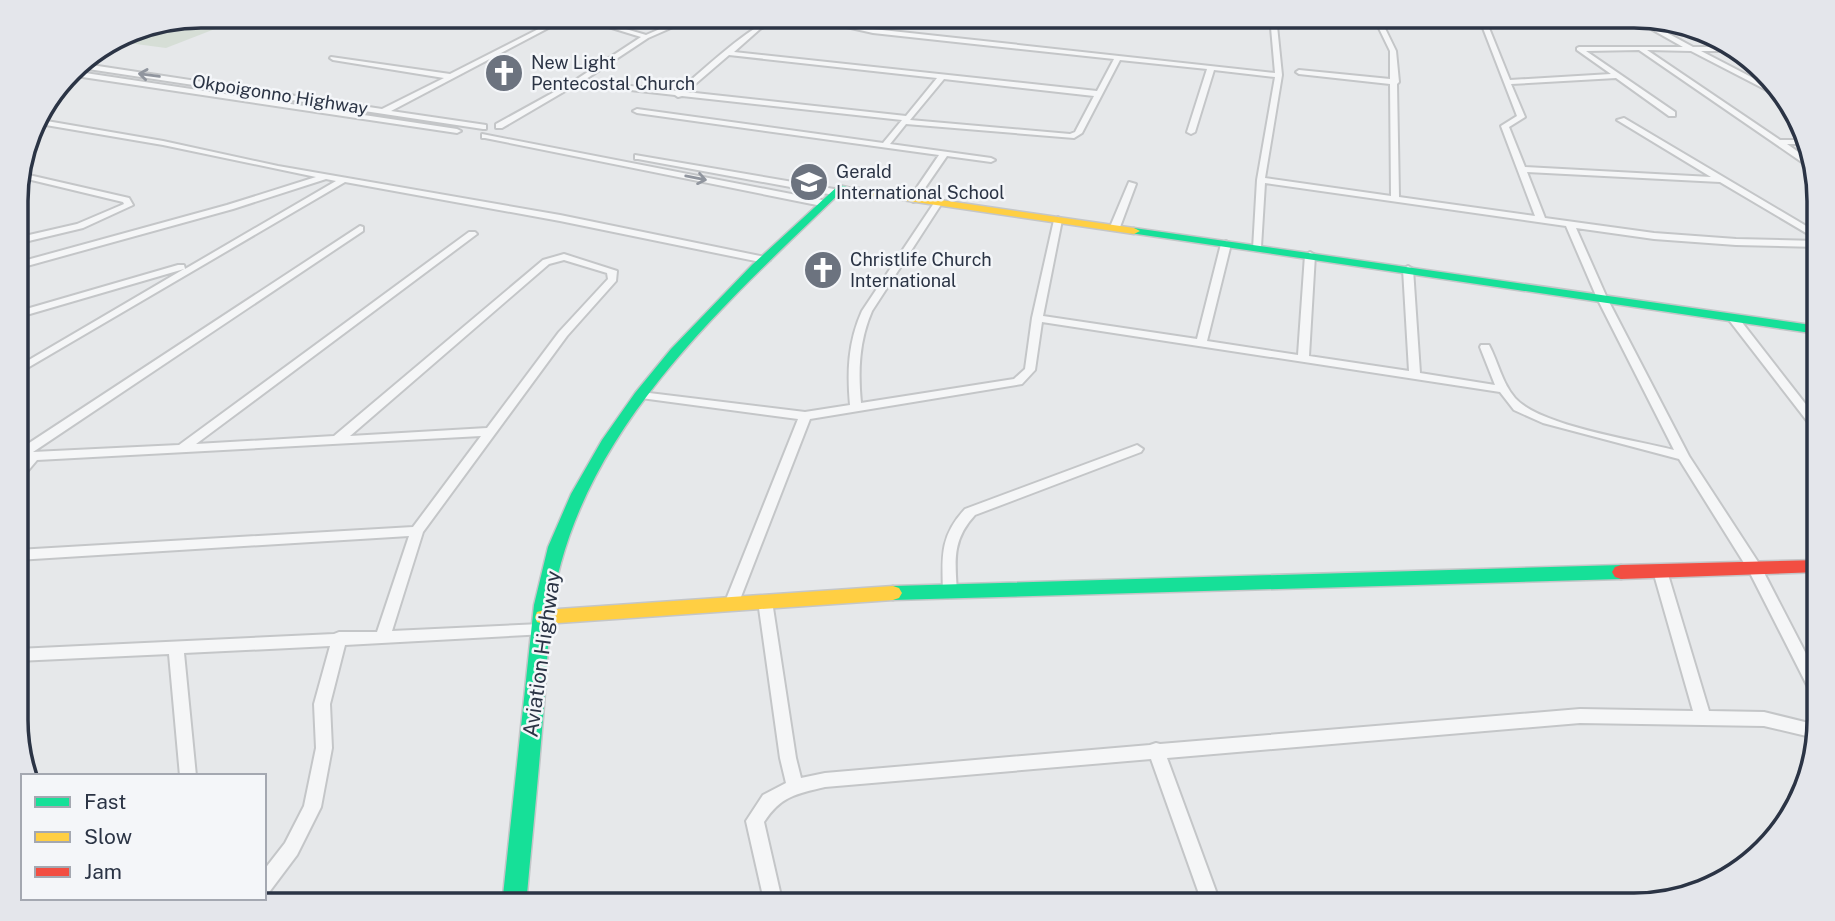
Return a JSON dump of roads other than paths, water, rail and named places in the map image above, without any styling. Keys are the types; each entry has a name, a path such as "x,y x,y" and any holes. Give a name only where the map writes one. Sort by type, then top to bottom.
{"street":[{"path":"385,111 545,28"},
{"path":"616,28 646,37"},
{"path":"481,132 500,128 646,37 667,28"},
{"path":"678,95 758,28"},
{"path":"859,28 1279,75"},
{"path":"1256,247 1261,180 1279,75 1274,28"},
{"path":"1382,28 1393,51 1395,199"},
{"path":"1486,28 1521,117 1520,120 1505,126 1541,220"},
{"path":"1658,29 1761,84"},
{"path":"1672,114 1579,48 1717,49"},
{"path":"1640,48 1801,157"},
{"path":"727,53 1100,94"},
{"path":"332,58 453,77"},
{"path":"576,82 1071,136 1077,133 1118,58"},
{"name":"Okpoigonno Highway","path":"92,67 385,111 481,132"},
{"path":"1191,132 1211,68"},
{"path":"1299,72 1395,82"},
{"name":"Okpoigonno Highway","path":"83,75 481,132"},
{"path":"886,145 943,76"},
{"path":"1507,82 1615,76"},
{"path":"638,111 991,160"},
{"path":"1621,120 1807,230"},
{"path":"46,123 163,143 325,177 560,218 765,260"},
{"path":"500,128 832,194"},
{"path":"481,132 832,194 939,203 1115,227 1807,328"},
{"path":"1779,142 1796,142"},
{"path":"913,200 945,153"},
{"path":"1523,169 1725,180"},
{"path":"28,239 80,226 129,205 126,200 29,177"},
{"path":"28,263 230,207 325,177"},
{"path":"28,364 342,180"},
{"path":"1261,180 1570,225 1723,241 1807,244"},
{"path":"1115,227 1132,184"},
{"name":"Aviation Highway","path":"515,893 542,623 557,548 578,497 601,454 641,396 684,345 832,194"},
{"path":"856,408 852,371 859,327 867,310 939,203"},
{"path":"641,396 805,416 1018,382 1030,370 1037,318 1058,220"},
{"path":"1570,225 1602,298 1683,456 1755,569 1807,671"},
{"path":"28,450 360,229"},
{"path":"181,449 472,234"},
{"path":"1201,344 1226,243"},
{"path":"1303,359 1310,256"},
{"path":"337,440 546,262 564,257 612,271 613,279 563,334 417,531 383,636"},
{"path":"28,312 200,262"},
{"path":"1408,269 1415,377"},
{"path":"1037,318 1502,389"},
{"path":"1732,318 1807,413"},
{"path":"1485,347 1502,389 1520,410 1544,419 1683,456"},
{"path":"732,602 805,416"},
{"path":"28,456 489,432"},
{"path":"950,592 949,542 957,525 970,512 1137,449"},
{"path":"28,463 34,456"},
{"path":"28,554 417,531"},
{"path":"28,655 176,650 383,636 542,623 732,602 950,592 1807,567"},
{"path":"1660,571 1702,716"},
{"path":"765,601 788,758 795,787"},
{"path":"266,882 291,849 312,807 324,748 322,704 339,638"},
{"path":"176,650 188,774"},
{"path":"771,893 755,821 769,800 795,787 825,780 1580,716 1764,719 1807,730"},
{"path":"1156,750 1208,893"}],"place":[{"name":"New Light Pentecostal Church","path":"504,73"},
{"name":"Gerald International School","path":"809,182"},
{"name":"Christlife Church International","path":"823,270"}]}
